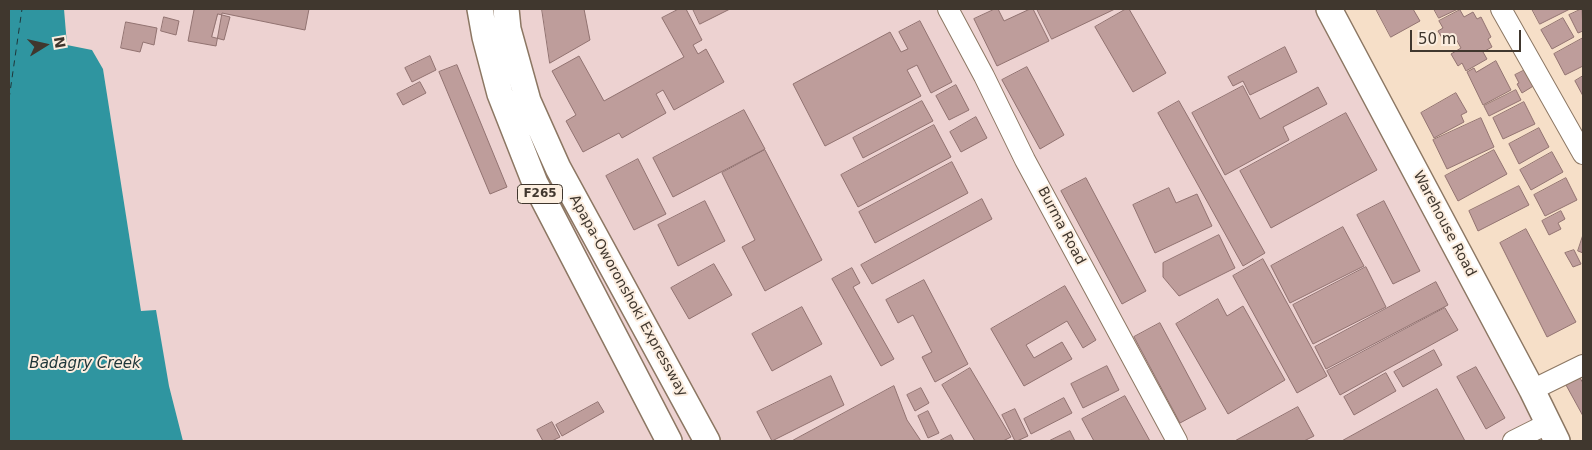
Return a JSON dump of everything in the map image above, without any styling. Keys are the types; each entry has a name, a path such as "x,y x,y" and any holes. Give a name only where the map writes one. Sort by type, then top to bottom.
{"main road":[{"name":"Apapa-Oworonshoki Expressway","path":"480,9 485,37 500,94 535,183 669,441"},
{"name":"Apapa-Oworonshoki Expressway","path":"506,9 508,29 528,101 558,168 707,441"},
{"name":"Warehouse Road","path":"1329,9 1553,432"}],"street":[{"name":"Burma Road","path":"948,9 984,76 1025,160 1176,441"},
{"path":"1501,9 1583,154"},
{"path":"1532,390 1583,365"},
{"path":"1513,441 1553,432"}],"shaded area":[{"path":"64,9 1342,9 1566,441 183,441 169,386 155,310 141,312 103,69 92,50 67,45"}],"water":[{"name":"Badagry Creek","path":"9,9 64,9 67,45 92,50 103,69 141,311 156,310 169,386 183,441 9,441"}],"building":[{"path":"188,9 309,9 305,30 222,13 216,46 188,41 194,10"},
{"path":"542,9 584,9 590,40 550,63"},
{"path":"679,9 686,9 702,40 693,45 698,54 706,49 724,82 674,110 663,90 656,94 666,113 622,138 619,133 583,152 566,121 576,115 552,71 579,56 604,101 684,57 662,18"},
{"path":"693,9 730,9 700,24"},
{"path":"998,9 1004,21 1033,9 1049,41 997,66 974,19"},
{"path":"1037,9 1115,9 1052,39"},
{"path":"1129,9 1166,73 1133,92 1095,27"},
{"path":"1376,9 1413,9 1420,21 1391,37"},
{"path":"1434,9 1458,9 1439,18"},
{"path":"1532,9 1570,9 1540,24"},
{"path":"1582,9 1583,31 1578,33 1569,15"},
{"path":"1460,10 1464,17 1473,12 1477,19 1481,17 1491,37 1488,39 1492,47 1483,52 1487,59 1466,71 1462,63 1458,66 1451,54 1461,48 1455,37 1445,43 1438,31 1443,28 1439,21"},
{"path":"218,14 230,17 224,40 212,37"},
{"path":"164,17 179,21 176,35 161,31"},
{"path":"1563,18 1574,37 1552,49 1541,30"},
{"path":"920,21 952,82 931,93 917,65 907,70 921,96 825,146 793,84 890,32 901,52 908,49 899,32"},
{"path":"126,22 157,28 154,45 143,42 140,52 121,48"},
{"path":"1583,38 1583,66 1565,75 1554,54"},
{"path":"1285,47 1297,72 1250,95 1243,81 1233,86 1228,77"},
{"path":"430,56 436,70 412,82 405,68"},
{"path":"1496,61 1511,90 1483,105 1467,72 1474,68 1476,72"},
{"path":"457,65 507,187 490,194 439,72"},
{"path":"1027,67 1064,135 1040,149 1002,80"},
{"path":"1527,69 1535,85 1522,93 1515,75"},
{"path":"1583,76 1583,96 1575,81"},
{"path":"420,82 426,93 403,105 397,94"},
{"path":"956,85 969,110 949,120 936,96"},
{"path":"1243,86 1260,119 1318,87 1327,104 1283,127 1289,140 1225,175 1192,113"},
{"path":"1516,90 1521,100 1489,116 1484,106"},
{"path":"1456,93 1467,112 1461,115 1464,122 1434,138 1421,113"},
{"path":"922,101 933,121 863,158 853,138"},
{"path":"1179,101 1265,253 1243,266 1158,113"},
{"path":"1524,102 1535,124 1503,139 1493,118"},
{"path":"744,110 765,149 673,197 653,158"},
{"path":"1346,113 1377,170 1271,228 1240,171"},
{"path":"976,117 987,138 961,152 950,132"},
{"path":"1481,118 1494,147 1447,169 1433,140"},
{"path":"934,125 951,157 858,207 841,175"},
{"path":"1539,128 1549,147 1519,164 1509,144"},
{"path":"765,150 822,260 765,291 742,247 755,240 722,173"},
{"path":"1494,150 1507,174 1458,201 1445,176"},
{"path":"1552,152 1563,172 1531,190 1520,170"},
{"path":"638,159 666,214 634,230 606,176"},
{"path":"952,162 968,193 875,243 859,212"},
{"path":"1086,178 1146,291 1122,304 1061,191"},
{"path":"1566,178 1577,200 1545,216 1534,195"},
{"path":"1519,186 1529,205 1478,231 1469,211"},
{"path":"1169,188 1176,203 1197,194 1212,226 1155,253 1133,205"},
{"path":"982,199 992,219 872,284 861,265"},
{"path":"705,201 725,241 678,266 658,225"},
{"path":"1384,201 1420,271 1393,284 1357,215"},
{"path":"1561,211 1565,219 1558,223 1561,229 1549,235 1542,221"},
{"path":"1343,227 1364,266 1290,303 1271,266"},
{"path":"1526,229 1576,322 1547,337 1500,243"},
{"path":"1219,235 1235,268 1179,296 1163,277 1163,263"},
{"path":"1583,235 1583,253 1578,251"},
{"path":"1574,250 1581,264 1573,267 1565,253"},
{"path":"1263,259 1327,376 1297,393 1233,276"},
{"path":"714,264 732,295 689,319 671,288"},
{"path":"1366,267 1386,307 1313,344 1293,305"},
{"path":"852,268 860,283 853,287 894,359 881,366 832,279"},
{"path":"924,280 968,364 935,382 922,357 932,352 913,315 898,323 886,300"},
{"path":"1436,282 1448,305 1326,369 1315,347"},
{"path":"1065,286 1096,340 1083,348 1067,321 1026,345 1034,358 1062,342 1072,359 1024,386 991,329"},
{"path":"1218,299 1227,316 1243,306 1285,380 1228,414 1176,324"},
{"path":"802,307 822,344 772,371 752,334"},
{"path":"1445,308 1458,330 1340,395 1327,371"},
{"path":"1160,323 1206,409 1180,423 1134,337"},
{"path":"1434,350 1442,365 1403,387 1394,372"},
{"path":"1107,366 1119,390 1083,408 1071,384"},
{"path":"1476,367 1505,418 1486,429 1457,377"},
{"path":"970,368 1011,437 1003,441 975,441 942,385"},
{"path":"1386,373 1396,391 1354,415 1344,397"},
{"path":"831,376 844,405 772,441 757,412"},
{"path":"1580,378 1583,383 1583,416 1566,385"},
{"path":"894,386 907,420 921,441 792,441"},
{"path":"921,388 929,403 915,411 907,395"},
{"path":"1437,389 1465,441 1342,441"},
{"path":"1125,396 1150,441 1094,441 1082,419"},
{"path":"1064,398 1072,413 1031,434 1024,419"},
{"path":"598,402 604,412 562,436 556,425"},
{"path":"1298,407 1314,436 1304,441 1235,441"},
{"path":"1015,409 1028,436 1017,441 1015,441 1002,415"},
{"path":"928,411 939,433 928,438 918,416"},
{"path":"552,422 560,437 552,441 543,441 537,430"},
{"path":"1070,431 1075,441 1049,441"},
{"path":"951,435 954,441 939,441"}],"ferry route":[{"path":"9,99 22,9"}]}
